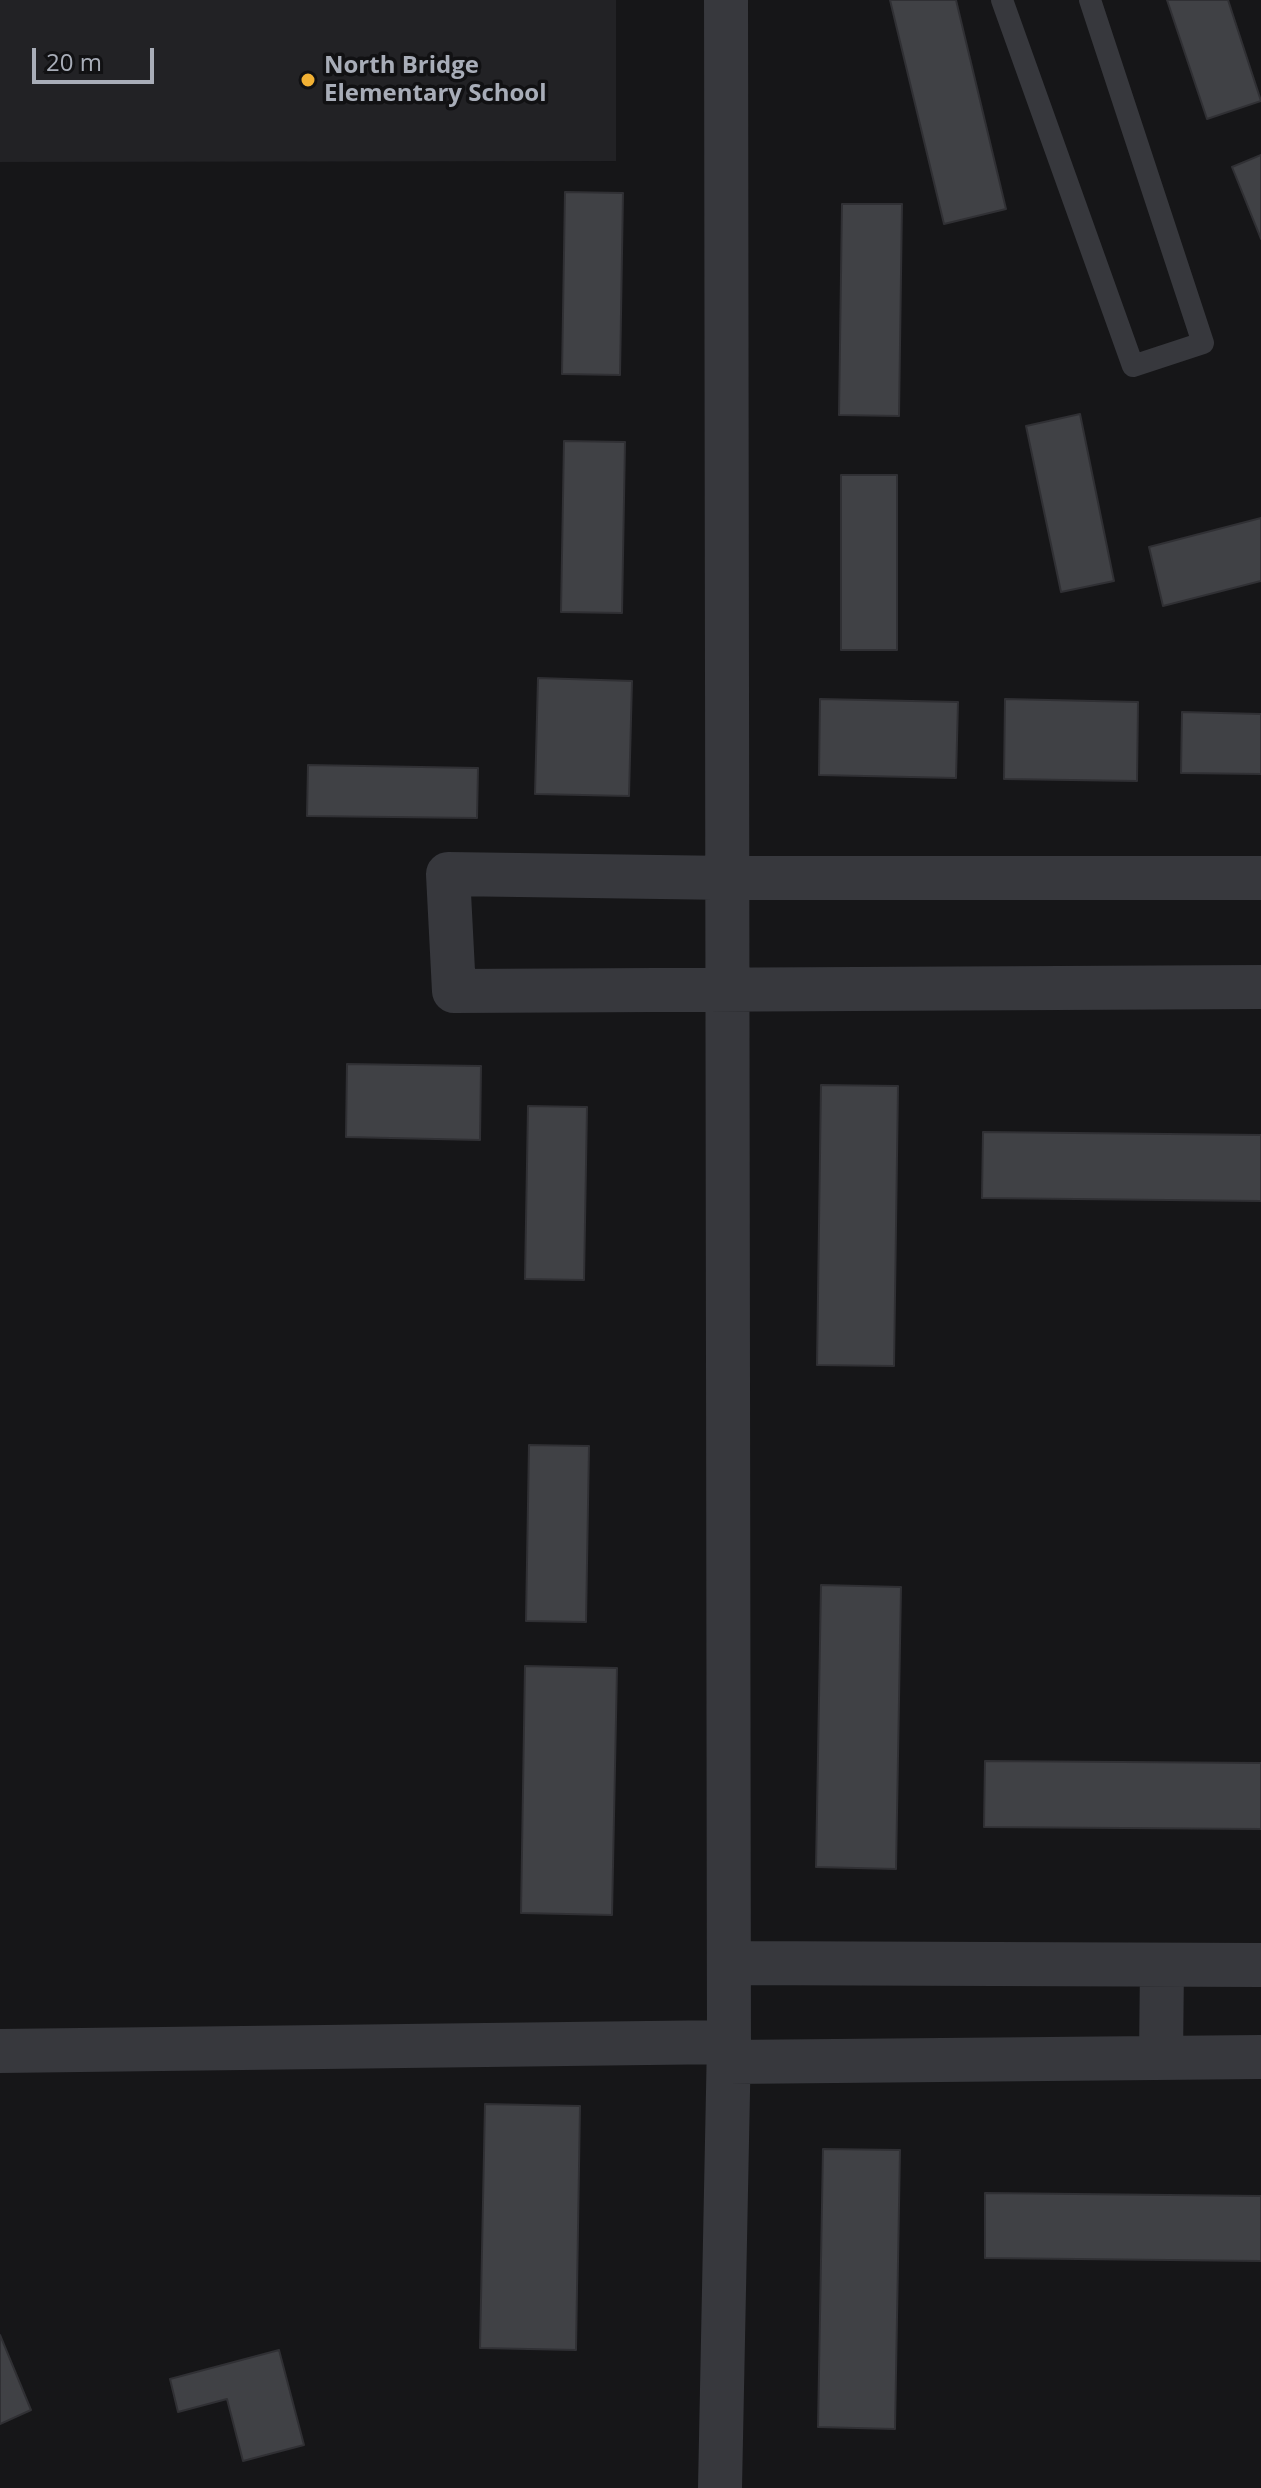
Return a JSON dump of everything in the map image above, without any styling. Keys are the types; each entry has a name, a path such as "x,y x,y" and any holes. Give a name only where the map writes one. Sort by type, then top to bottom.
{"street":[{"path":"720,2488 729,2052 730,878 726,0"},
{"path":"1261,878 730,878 448,874 454,991 1261,987"},
{"path":"729,1963 1261,1965"},
{"path":"1161,2058 1162,1965"},
{"path":"0,2051 729,2052 1261,2057"}],"lane":[{"path":"1002,0 1133,366 1203,343 1090,0"}],"shaded area":[{"name":"North Bridge Elementary School","path":"0,0 616,0 616,161 0,162"}],"building":[{"path":"890,0 956,0 1006,209 944,224"},
{"path":"1167,0 1228,0 1261,101 1207,119"},
{"path":"1261,155 1261,239 1232,167"},
{"path":"565,192 623,193 620,375 562,374"},
{"path":"842,204 902,204 899,416 839,415"},
{"path":"1080,414 1114,581 1061,592 1026,426"},
{"path":"564,441 625,442 622,613 561,612"},
{"path":"841,475 897,475 897,650 841,650"},
{"path":"1261,518 1261,581 1163,606 1149,547"},
{"path":"538,678 632,681 629,796 535,794"},
{"path":"820,699 958,702 956,778 819,775"},
{"path":"1005,699 1138,702 1137,781 1004,779"},
{"path":"1182,712 1261,714 1261,774 1181,773"},
{"path":"308,765 478,768 477,818 307,816"},
{"path":"347,1064 481,1066 480,1140 346,1137"},
{"path":"821,1085 898,1086 894,1366 817,1365"},
{"path":"528,1106 587,1107 584,1280 525,1279"},
{"path":"983,1132 1261,1135 1261,1201 982,1198"},
{"path":"529,1445 589,1446 586,1622 526,1621"},
{"path":"821,1585 901,1587 896,1869 816,1867"},
{"path":"525,1666 617,1668 612,1915 521,1913"},
{"path":"985,1761 1261,1763 1261,1829 984,1827"},
{"path":"485,2104 580,2106 576,2350 480,2348"},
{"path":"823,2149 900,2150 895,2429 818,2427"},
{"path":"985,2193 1261,2196 1261,2261 985,2258"},
{"path":"0,2335 31,2410 0,2424"},
{"path":"279,2350 304,2445 243,2461 227,2399 178,2412 170,2379"}],"place":[{"name":"North Bridge Elementary School","path":"308,80"}]}
